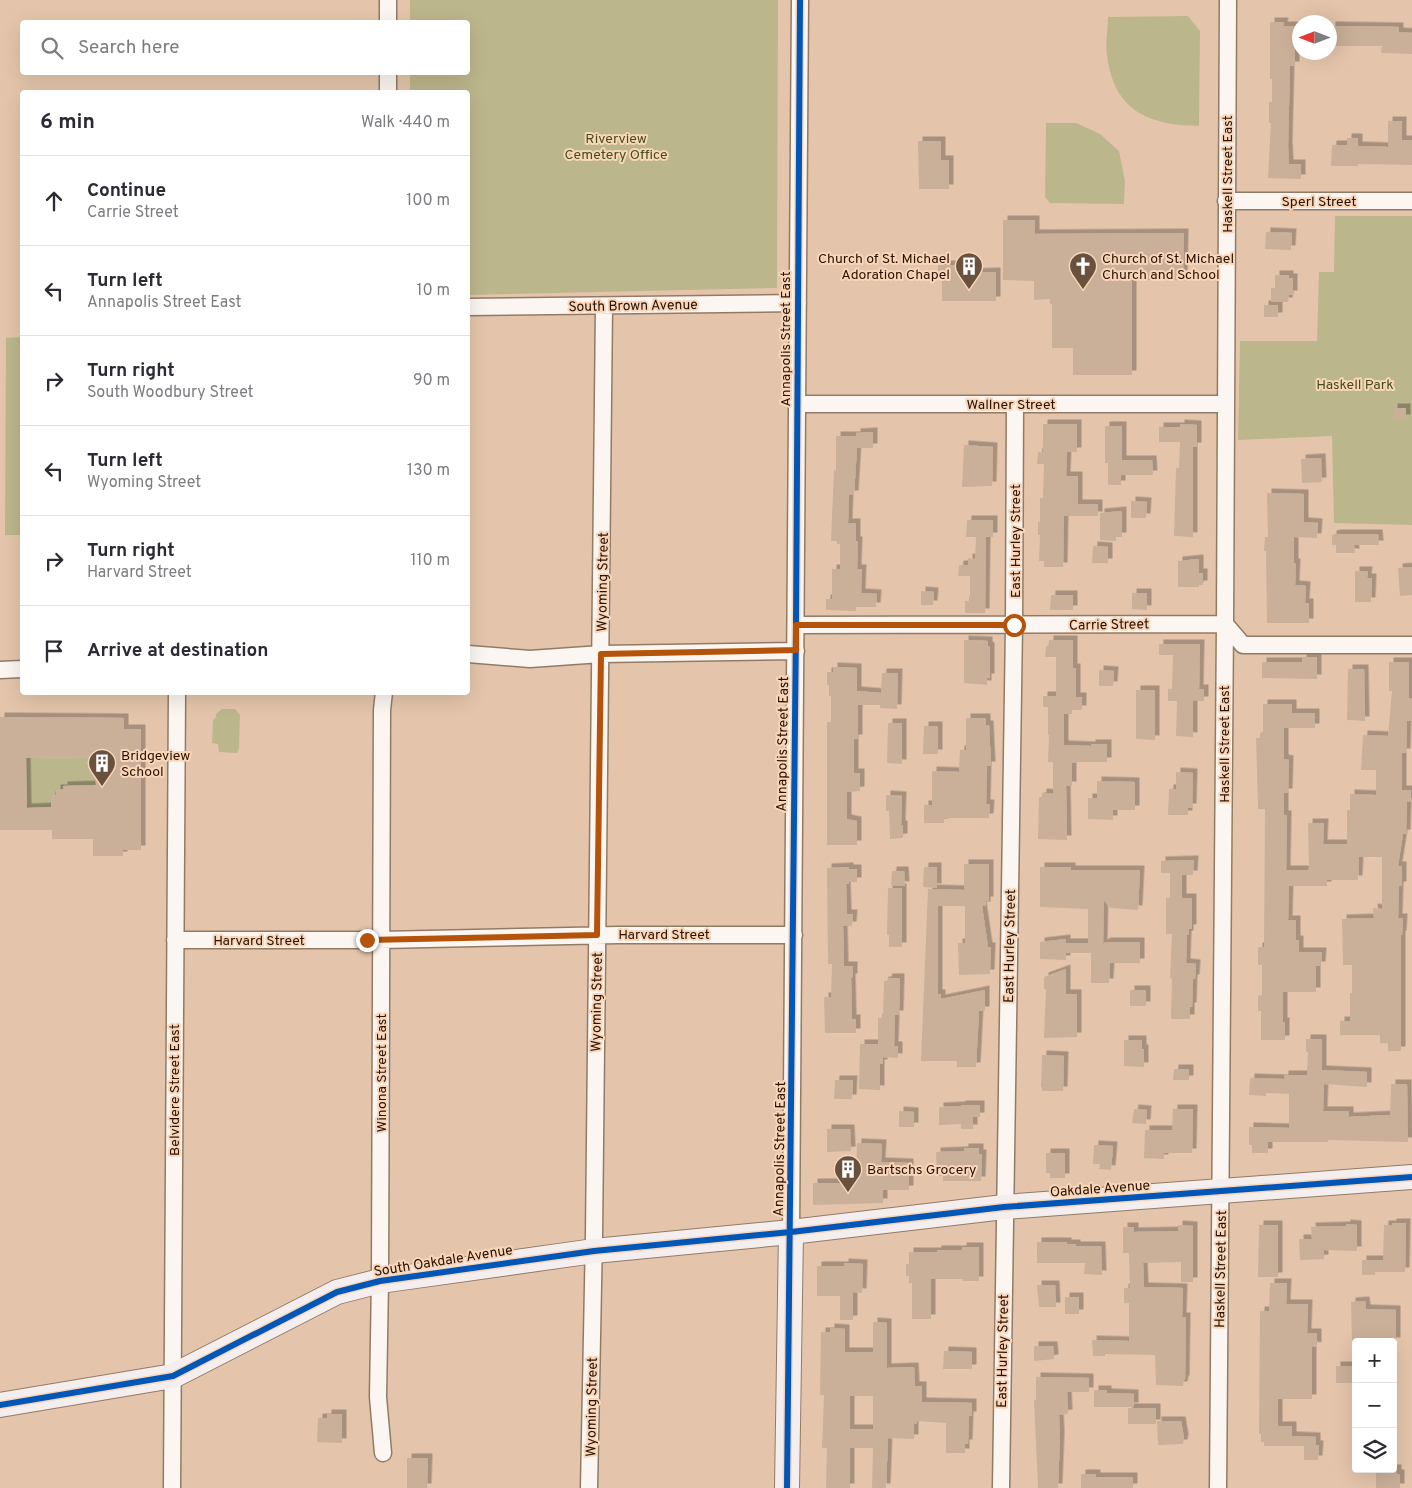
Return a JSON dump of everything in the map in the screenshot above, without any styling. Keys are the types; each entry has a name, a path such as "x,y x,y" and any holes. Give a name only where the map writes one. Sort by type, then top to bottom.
{"street":[{"path":"388,0 388,20"},
{"name":"Annapolis Street East","path":"788,1488 794,935 800,0"},
{"name":"Haskell Street East","path":"1218,1488 1228,0"},
{"path":"388,75 388,90"},
{"name":"Sperl Street","path":"1226,201 1412,201"},
{"name":"South Brown Avenue","path":"470,307 798,303"},
{"name":"Wyoming Street","path":"589,1488 594,1251 604,306"},
{"name":"Wallner Street","path":"797,404 1226,404"},
{"name":"East Hurley Street","path":"1001,1488 1014,625 1015,404"},
{"path":"1225,624 1243,645 1412,645"},
{"name":"Carrie Street","path":"796,625 1225,624"},
{"path":"470,654 519,659 601,654 796,650"},
{"path":"0,670 20,669"},
{"name":"Belvidere Street East","path":"172,1488 177,695"},
{"name":"Winona Street East","path":"382,1453 378,1397 382,710 384,695"},
{"name":"Harvard Street","path":"175,940 381,940 597,935 794,935"},
{"name":"Oakdale Avenue","path":"791,1232 1004,1207 1412,1178"},
{"name":"South Oakdale Avenue","path":"0,1405 173,1376 337,1292 380,1281 594,1251 791,1232"}],"green space":[{"name":"Riverview Cemetery Office","path":"410,0 778,0 777,288 470,295 470,90 410,90 410,75 470,75 470,20 410,20"},
{"path":"1188,16 1200,31 1199,126 1164,122 1149,118 1136,111 1117,90 1111,74 1106,50 1108,17"},
{"path":"1046,123 1076,123 1100,134 1119,151 1125,181 1124,204 1050,203 1045,197"},
{"name":"Haskell Park","path":"1335,216 1412,216 1412,525 1334,523 1332,436 1238,440 1240,341 1317,341 1319,272 1334,272"},
{"path":"20,337 20,535 5,535 6,338"},
{"path":"222,709 235,709 240,715 239,749 237,753 219,752 218,744 212,743 213,720"},
{"path":"95,757 96,785 63,786 63,789 56,790 56,795 51,796 51,807 27,808 26,758"}],"building":[{"path":"1270,22 1284,22 1283,26 1292,26 1292,60 1295,60 1295,66 1290,66 1289,164 1301,164 1301,179 1268,178 1271,123 1269,123 1269,102 1272,102 1272,79 1270,79"},
{"path":"1337,26 1399,27 1399,32 1412,33 1412,54 1381,53 1382,46 1337,46"},
{"path":"1388,121 1402,121 1402,140 1412,140 1412,165 1358,164 1358,166 1331,166 1332,145 1347,145 1347,138 1358,138 1358,146 1388,147"},
{"path":"918,141 941,141 941,160 949,160 949,189 919,189"},
{"name":"Church of St. Michael Church and School","path":"1003,220 1035,220 1035,234 1184,233 1183,280 1132,280 1132,375 1073,375 1073,348 1052,348 1052,304 1050,304 1050,299 1034,300 1034,281 1003,280"},
{"path":"1266,232 1292,233 1291,250 1265,249"},
{"name":"Church of St. Michael Adoration Chapel","path":"938,265 966,265 966,273 996,272 996,301 942,301 942,278 938,278"},
{"path":"1275,275 1289,275 1289,278 1293,278 1293,295 1289,295 1288,302 1271,302 1271,288 1275,288"},
{"path":"1264,305 1278,305 1278,317 1264,317"},
{"name":"Haskell Park","path":"1393,408 1406,408 1406,419 1393,419"},
{"path":"1043,424 1077,424 1077,452 1067,452 1066,476 1078,476 1078,504 1098,504 1098,516 1064,516 1063,567 1044,567 1044,561 1039,561 1040,535 1038,535 1038,522 1040,522 1040,498 1043,498 1044,464 1037,464 1038,452 1043,453"},
{"path":"1180,424 1197,425 1197,447 1193,447 1193,537 1174,536 1176,468 1179,468 1180,442 1159,442 1159,427 1180,427"},
{"path":"1105,426 1122,426 1122,460 1152,460 1153,475 1121,475 1121,485 1108,485 1108,463 1105,463"},
{"path":"873,432 873,448 857,448 854,495 849,495 848,523 856,523 856,541 858,541 857,569 862,569 861,593 877,594 876,607 856,607 856,611 826,610 826,599 832,599 832,569 840,569 840,544 837,544 837,541 831,541 834,470 836,470 836,436 856,436 856,433"},
{"path":"964,445 993,447 992,486 962,487"},
{"path":"1321,458 1322,482 1302,483 1301,459"},
{"path":"1267,493 1304,494 1304,522 1318,523 1317,538 1294,537 1295,585 1306,586 1305,603 1309,603 1309,623 1267,623 1266,551 1264,551 1265,537 1268,537"},
{"path":"1131,501 1147,502 1146,518 1131,518"},
{"path":"1122,511 1122,537 1116,537 1116,541 1100,540 1100,513"},
{"path":"967,520 993,520 993,537 986,537 985,613 965,613 965,601 970,601 970,576 958,576 959,565 968,565 968,558 975,559 976,537 966,537"},
{"path":"1378,534 1379,545 1354,545 1355,553 1336,553 1336,545 1332,545 1332,535"},
{"path":"1093,546 1108,547 1108,563 1092,563"},
{"path":"1199,559 1199,573 1203,573 1203,585 1199,585 1199,587 1178,587 1178,561"},
{"path":"1412,567 1412,595 1400,596 1398,568"},
{"path":"1355,571 1368,571 1367,578 1372,578 1371,602 1355,602"},
{"path":"921,591 934,592 933,605 921,605"},
{"path":"1132,593 1147,593 1147,610 1132,609"},
{"path":"1051,595 1073,595 1073,610 1050,610"},
{"path":"964,640 988,641 988,646 990,647 990,678 987,678 987,685 964,683"},
{"path":"1049,640 1073,640 1073,668 1076,668 1076,697 1082,697 1082,710 1072,710 1072,714 1064,714 1064,745 1091,746 1091,744 1107,744 1107,762 1072,763 1072,786 1066,786 1067,840 1038,839 1039,797 1042,797 1042,793 1053,794 1053,762 1048,762 1048,707 1043,707 1043,696 1056,696 1056,657 1045,657"},
{"path":"1159,644 1200,644 1199,689 1204,689 1204,701 1193,701 1193,737 1176,736 1177,701 1168,701 1168,689 1172,689 1173,655 1159,655"},
{"path":"1302,657 1317,657 1317,679 1262,678 1262,662 1302,662"},
{"path":"1389,662 1409,662 1409,698 1412,699 1412,721 1407,721 1406,753 1402,753 1402,790 1411,790 1411,802 1407,802 1406,834 1403,834 1398,866 1402,866 1402,886 1399,886 1398,918 1403,918 1401,935 1401,1051 1388,1051 1388,1043 1380,1043 1380,1035 1340,1035 1340,1021 1350,1021 1350,993 1352,993 1352,965 1343,965 1342,919 1374,918 1373,908 1382,909 1382,857 1359,857 1358,880 1327,880 1327,886 1289,886 1288,920 1296,920 1296,940 1299,940 1299,952 1322,952 1321,966 1316,966 1316,992 1283,992 1285,1040 1261,1040 1261,1011 1258,1011 1258,996 1262,995 1262,965 1258,965 1258,947 1264,947 1265,809 1258,809 1256,738 1261,738 1261,732 1263,732 1263,704 1292,704 1292,713 1315,713 1315,728 1284,728 1284,759 1289,760 1288,793 1284,793 1284,815 1287,815 1286,870 1308,870 1308,823 1324,823 1323,844 1347,844 1347,810 1350,810 1350,794 1376,795 1376,770 1361,770 1363,735 1388,736 1392,691 1389,691"},
{"path":"833,667 857,668 857,691 881,693 882,673 898,673 897,709 880,708 880,705 858,705 858,739 854,739 854,773 860,773 860,791 847,792 847,819 857,821 857,845 827,845 827,722 831,722 831,696 829,696 829,685 827,685 827,672 833,672"},
{"path":"1348,669 1364,669 1365,721 1347,720"},
{"path":"1099,670 1114,671 1113,686 1099,686"},
{"path":"1136,690 1155,690 1155,740 1136,739"},
{"name":"Bridgeview School","path":"0,717 124,718 124,729 141,729 141,850 123,850 123,856 93,856 93,839 52,839 52,830 0,830","holes":["95,757 96,785 63,786 63,789 56,789 56,795 51,796 51,807 27,808 26,758"]},
{"path":"966,718 986,718 986,725 989,725 991,766 987,766 986,804 990,804 989,818 944,818 944,823 924,823 924,805 932,805 932,771 959,772 960,750 966,750"},
{"path":"888,723 902,723 902,764 887,763"},
{"path":"924,726 938,726 938,754 923,754"},
{"path":"1176,772 1193,773 1192,808 1188,808 1188,815 1168,815 1169,789 1176,789"},
{"path":"1097,781 1135,782 1135,810 1113,810 1113,820 1088,819 1088,798 1097,798"},
{"path":"886,795 902,796 901,825 903,825 903,838 890,839 889,811 886,811"},
{"path":"1194,860 1193,875 1182,875 1182,898 1192,898 1192,929 1189,929 1189,935 1187,935 1186,963 1196,964 1195,979 1193,979 1192,1007 1190,1007 1190,1019 1171,1019 1172,934 1166,934 1166,898 1170,898 1170,873 1161,873 1161,861"},
{"path":"964,864 989,864 989,901 986,901 986,906 982,906 988,947 991,947 990,974 959,975 958,943 965,943 965,906 938,906 938,994 941,994 941,999 985,990 985,1011 979,1011 976,1067 957,1067 957,1061 921,1061 928,889 964,890"},
{"path":"849,867 849,869 857,869 857,882 846,884 847,914 853,914 852,926 843,926 844,966 853,966 853,978 851,978 852,1019 856,1019 856,1033 825,1033 824,997 831,997 832,964 828,964 827,868"},
{"path":"924,867 937,867 937,888 923,887"},
{"path":"1040,867 1071,867 1071,870 1140,870 1138,910 1110,908 1104,900 1103,944 1106,942 1140,942 1140,963 1110,963 1109,983 1091,983 1091,953 1066,953 1066,960 1040,959 1040,942 1066,939 1066,943 1088,943 1088,909 1040,907"},
{"path":"892,871 904,871 905,886 891,885"},
{"path":"888,888 902,888 902,947 889,947 889,935 887,935"},
{"path":"1066,969 1066,994 1077,994 1077,1037 1044,1038 1046,989 1044,989 1044,977"},
{"path":"888,978 900,978 899,1015 895,1015 894,1046 898,1046 898,1058 883,1057 883,1064 880,1064 880,1090 859,1089 860,1044 878,1044 878,1018 883,1018 884,981 887,981"},
{"path":"1130,990 1146,990 1146,1006 1130,1006"},
{"path":"1306,1039 1322,1039 1322,1070 1367,1072 1367,1087 1324,1084 1323,1111 1349,1111 1349,1117 1390,1115 1391,1084 1407,1084 1408,1142 1328,1140 1328,1142 1268,1142 1268,1153 1252,1153 1252,1145 1249,1145 1249,1127 1289,1128 1289,1094 1266,1093 1266,1096 1249,1095 1250,1078 1284,1079 1284,1075 1307,1075 1308,1052 1306,1052"},
{"path":"1124,1040 1142,1040 1144,1067 1124,1066"},
{"path":"1042,1055 1064,1056 1063,1091 1042,1091"},
{"path":"1174,1069 1189,1069 1189,1080 1173,1080"},
{"path":"835,1080 853,1080 852,1099 834,1099"},
{"path":"980,1105 980,1117 973,1117 973,1129 961,1129 961,1124 939,1125 939,1107"},
{"path":"1134,1109 1147,1110 1146,1124 1132,1123"},
{"path":"1173,1109 1193,1109 1192,1153 1164,1153 1164,1159 1144,1158 1145,1130 1172,1130"},
{"path":"899,1111 914,1112 914,1127 899,1127"},
{"path":"827,1129 850,1129 851,1151 827,1152"},
{"path":"857,1143 882,1144 881,1162 909,1163 909,1190 883,1190 883,1203 813,1205 813,1183 856,1183"},
{"path":"1094,1145 1113,1146 1111,1170 1099,1169 1100,1164 1093,1164"},
{"path":"964,1148 979,1148 979,1154 982,1154 981,1181 943,1181 943,1176 937,1176 936,1152 964,1151"},
{"path":"1046,1153 1065,1153 1065,1178 1050,1178 1050,1173 1046,1173"},
{"path":"1392,1223 1406,1223 1405,1272 1375,1272 1375,1275 1362,1275 1362,1260 1383,1260 1384,1225 1392,1225"},
{"path":"1346,1224 1357,1225 1357,1251 1324,1250 1324,1259 1300,1260 1299,1239 1312,1239 1311,1227 1346,1226"},
{"path":"1178,1225 1193,1226 1193,1282 1181,1282 1181,1262 1143,1263 1144,1287 1183,1288 1182,1317 1186,1317 1185,1380 1183,1386 1156,1385 1155,1355 1105,1354 1105,1356 1093,1356 1092,1340 1129,1341 1129,1303 1124,1303 1124,1288 1130,1288 1129,1253 1123,1253 1123,1227 1134,1227 1134,1232 1178,1231"},
{"path":"1259,1225 1278,1225 1278,1277 1258,1277"},
{"path":"1037,1242 1067,1242 1067,1244 1076,1244 1076,1246 1101,1246 1102,1275 1084,1274 1085,1263 1037,1263"},
{"path":"962,1247 979,1247 979,1281 931,1279 931,1319 912,1319 912,1283 909,1283 909,1276 906,1276 909,1252 962,1250"},
{"path":"844,1263 863,1264 862,1293 853,1292 853,1320 840,1320 840,1296 817,1296 817,1266 844,1266"},
{"path":"1270,1283 1287,1283 1286,1304 1308,1304 1307,1333 1317,1333 1317,1347 1312,1346 1312,1399 1278,1399 1278,1426 1292,1426 1292,1436 1316,1437 1316,1445 1319,1445 1318,1460 1304,1460 1304,1446 1264,1446 1264,1442 1261,1442 1261,1434 1259,1434 1260,1311 1269,1311"},
{"path":"1037,1285 1055,1285 1056,1307 1039,1307"},
{"path":"1065,1297 1079,1297 1079,1314 1065,1314"},
{"path":"1365,1301 1366,1309 1396,1310 1396,1338 1352,1338 1352,1342 1351,1302"},
{"path":"873,1322 887,1323 887,1368 914,1367 915,1386 922,1386 922,1402 972,1403 972,1416 969,1416 968,1444 965,1444 965,1453 946,1453 946,1423 917,1421 917,1424 914,1424 914,1439 888,1438 886,1488 872,1488 873,1448 850,1448 850,1488 826,1488 827,1448 822,1448 824,1395 820,1395 821,1332 830,1332 830,1328 845,1329 845,1352 873,1352","holes":["850,1396 873,1396 873,1429 850,1429"]},
{"path":"1034,1346 1053,1346 1054,1359 1034,1361"},
{"path":"944,1351 972,1352 972,1369 943,1369"},
{"path":"1336,1366 1352,1366 1352,1383 1336,1383"},
{"path":"1036,1377 1089,1378 1089,1392 1067,1392 1068,1414 1059,1415 1058,1488 1038,1488 1034,1400 1036,1400"},
{"path":"1094,1390 1107,1390 1107,1393 1134,1394 1134,1407 1094,1407"},
{"path":"1128,1408 1156,1408 1156,1424 1128,1424"},
{"path":"327,1414 342,1414 342,1443 317,1442 318,1418 327,1418"},
{"path":"1157,1421 1181,1421 1184,1438 1183,1444 1158,1445"},
{"path":"407,1458 428,1458 427,1488 407,1488"},
{"path":"1376,1473 1400,1474 1400,1488 1376,1488"},
{"path":"1081,1474 1096,1474 1096,1477 1133,1477 1133,1488 1081,1488"}],"cycle path":[{"path":"787,1488 800,0"},
{"path":"0,1405 173,1376 337,1292 380,1281 594,1251 791,1232 1004,1207 1412,1177"}],"place":[{"name":"Church of St. Michael Adoration Chapel","path":"969,290"},
{"name":"Church of St. Michael Church and School","path":"1083,290"},
{"name":"Bridgeview School","path":"102,787"},
{"name":"Bartschs Grocery","path":"848,1193"}],"route":[{"path":"367,940 597,935 601,654 796,650 796,625 1014,625"}]}
